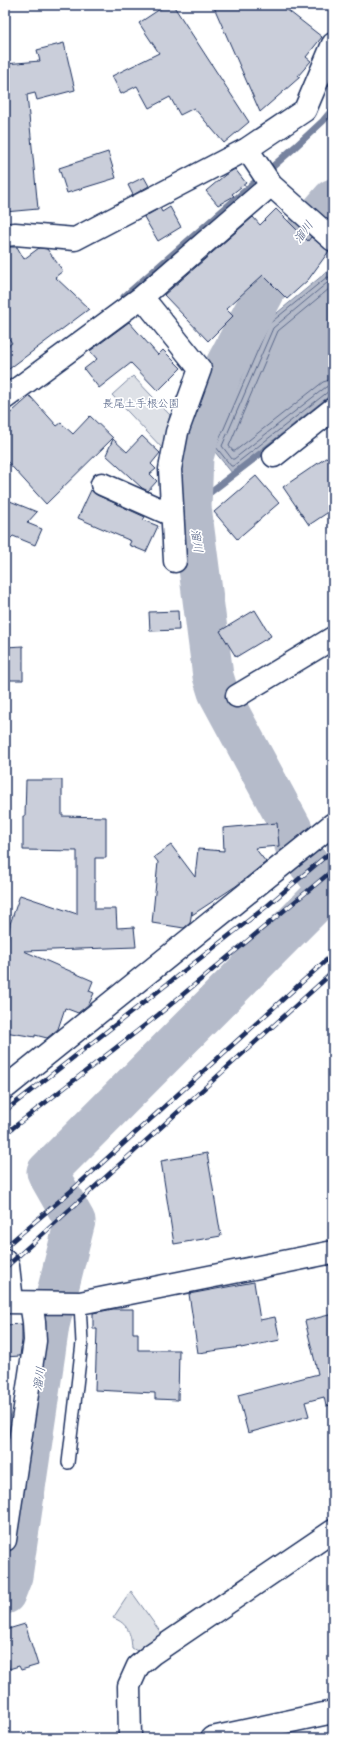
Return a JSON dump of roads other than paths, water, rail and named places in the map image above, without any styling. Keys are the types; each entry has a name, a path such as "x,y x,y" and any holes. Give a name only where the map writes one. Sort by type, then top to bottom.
{"street":[{"path":"5,235 15,234 76,239 252,156 305,110 333,44"},
{"path":"252,156 271,185 316,227 333,240"},
{"path":"5,398 142,297 271,185"},
{"path":"142,297 200,369 176,439 170,469 175,561"},
{"path":"274,456 333,409"},
{"path":"102,484 172,516"},
{"path":"237,696 333,638"},
{"path":"5,1088 333,824"},
{"path":"38,1303 333,1252"},
{"path":"5,1261 38,1303"},
{"path":"5,1540 35,1342 34,1322 38,1303"},
{"path":"130,1738 129,1686 138,1666 152,1654 333,1531"},
{"path":"212,1738 333,1712"}],"lane":[{"path":"38,1303 82,1343 68,1463"}],"water":[{"path":"329,270 333,276 333,393 232,473 211,447 266,322"},
{"path":"304,840 333,880 333,911 285,855"}],"waterway":[{"path":"124,297 295,147 323,121 333,109"},
{"name":"溜川","path":"5,1594 12,1576 49,1325 75,1221 47,1172 329,889 295,846 292,829 218,692 213,676 191,507 193,457 205,415 223,370 266,289 307,229 333,199"},
{"path":"191,507 273,444"}],"railway":[{"path":"5,1111 267,906 333,850"},
{"path":"5,1134 158,1015 333,870"},
{"path":"5,1247 71,1191 333,954"},
{"path":"5,1268 333,972"}],"park label":[{"name":"長尾土手根公園","path":"141,405"}]}
